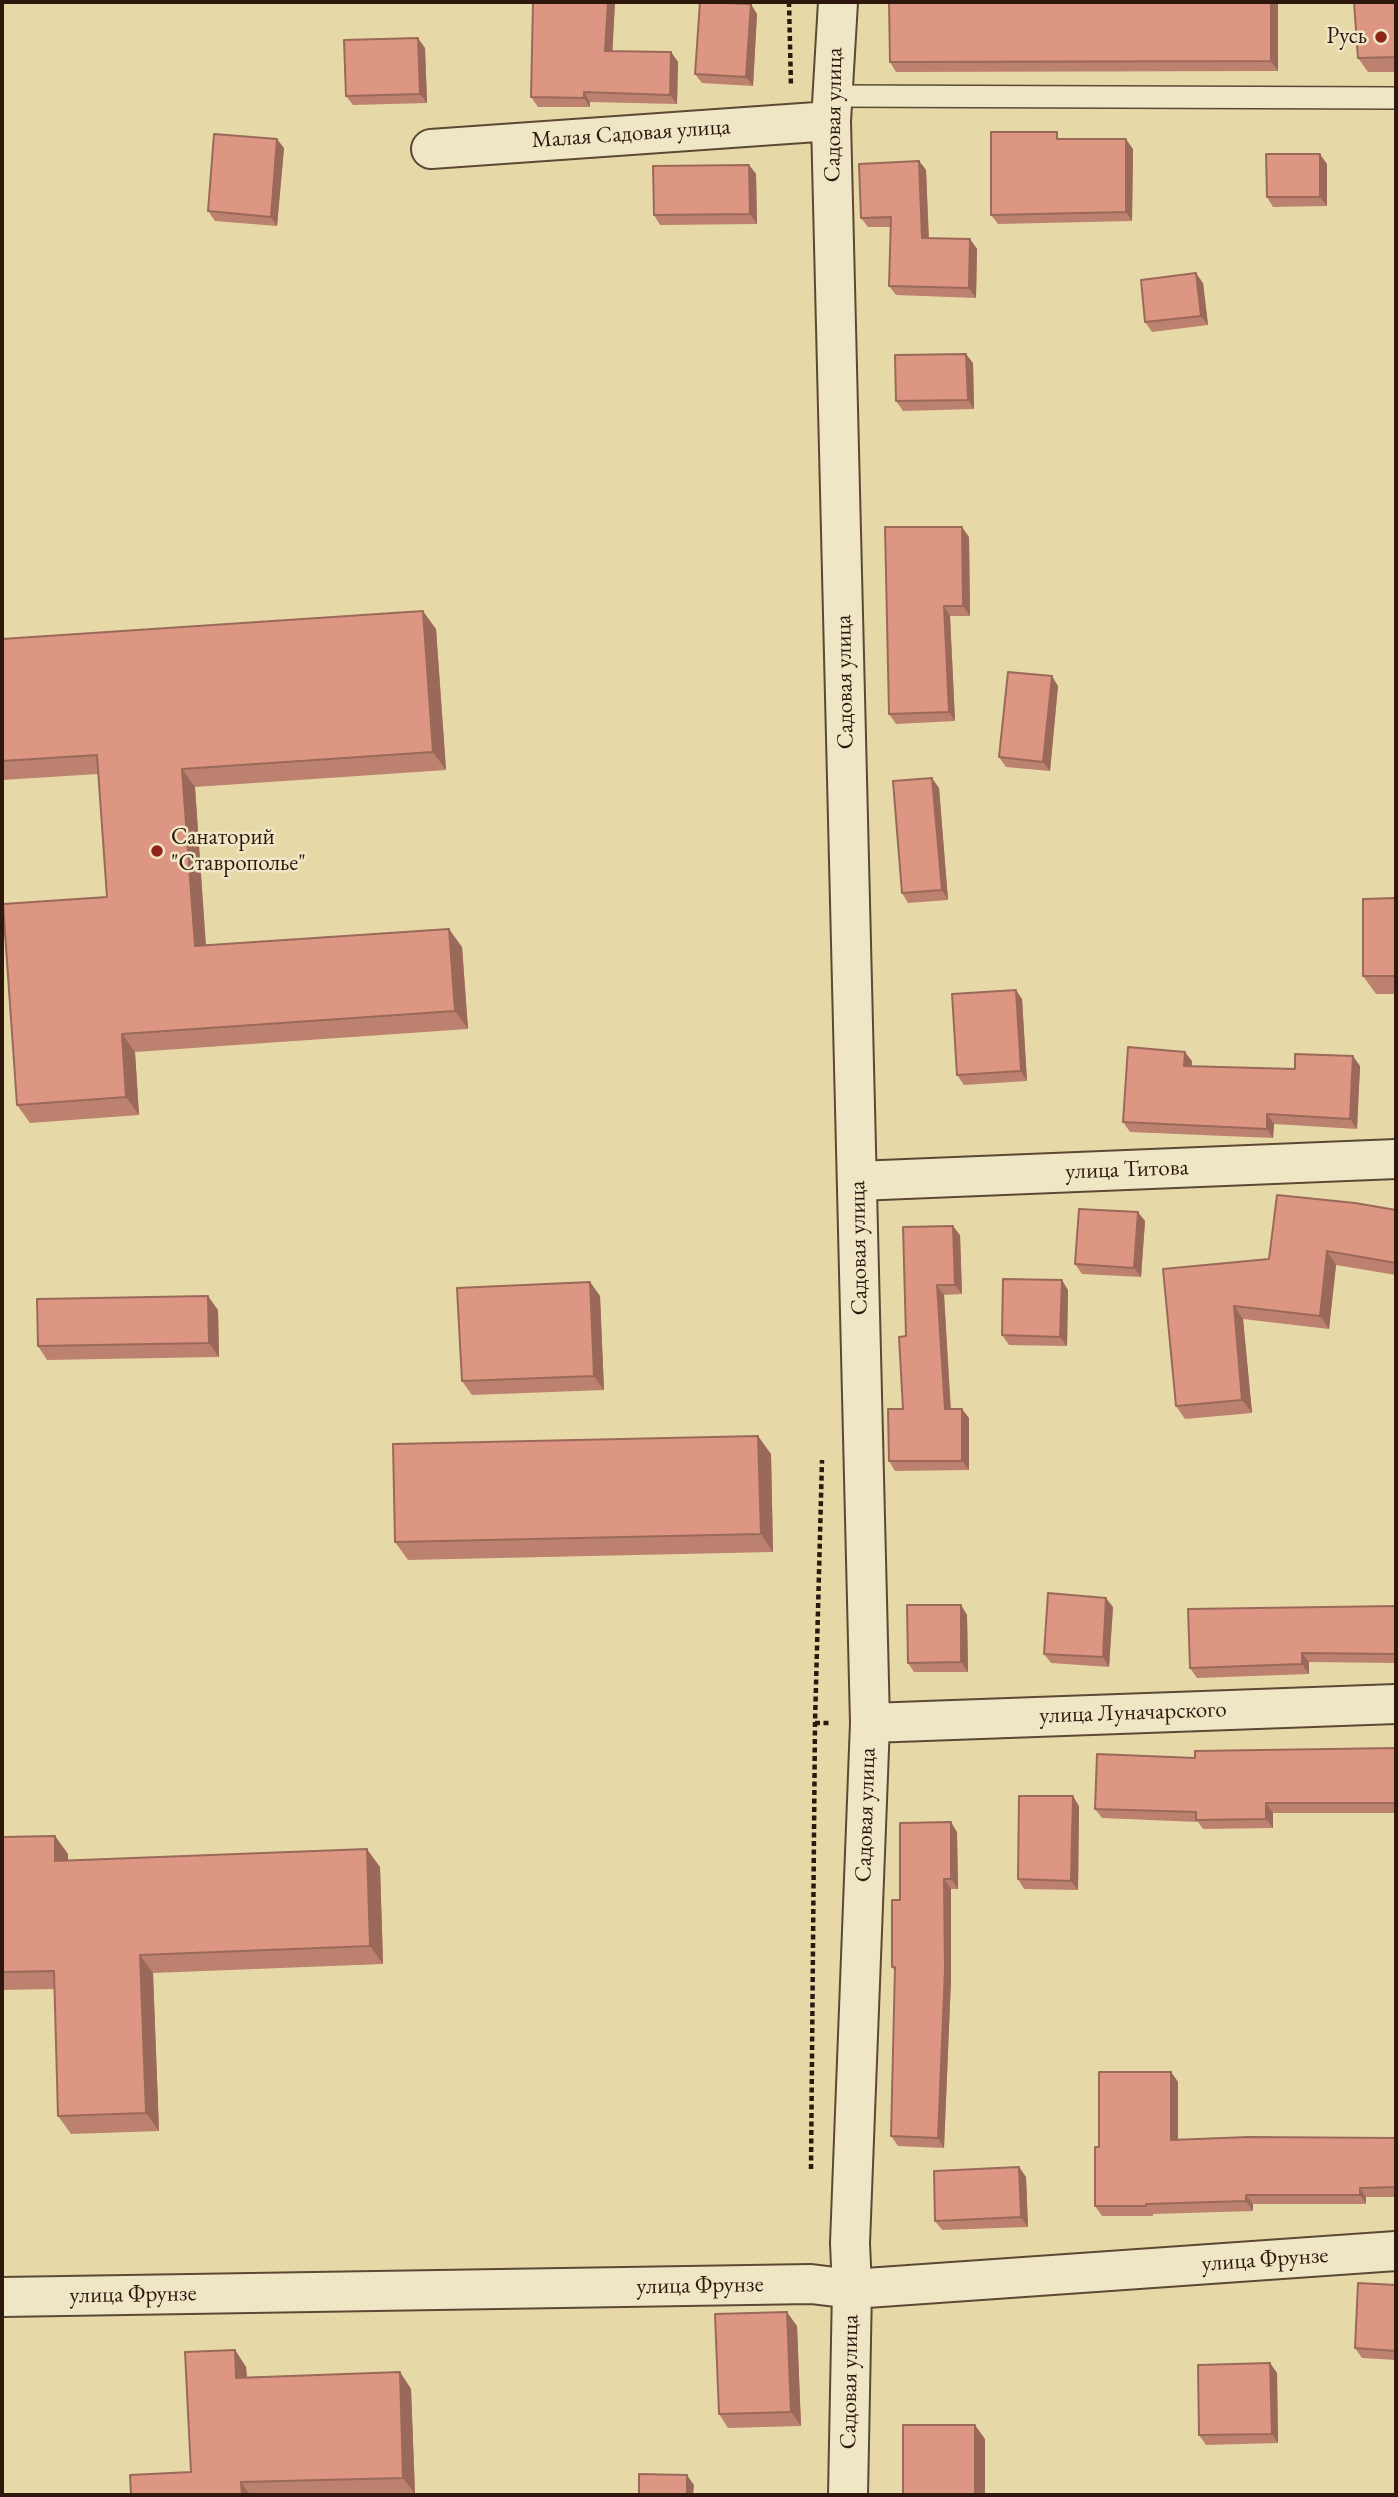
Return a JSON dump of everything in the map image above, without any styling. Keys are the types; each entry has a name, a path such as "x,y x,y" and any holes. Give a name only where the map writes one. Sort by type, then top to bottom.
{"street":[{"name":"Садовая улица","path":"838,2 831,109 870,1723 850,2243 852,2289 848,2495"},
{"name":"Малая Садовая улица","path":"430,149 792,122 831,109"},
{"name":"улица Титова","path":"857,1181 1396,1158"},
{"name":"улица Луначарского","path":"870,1723 1396,1704"},
{"name":"улица Фрунзе","path":"2,2297 811,2284 852,2289 1396,2251"}],"lane":[{"path":"831,109 1396,99"}],"path":[{"path":"789,2 792,122"},
{"path":"811,2178 815,1723 822,1451"}],"building":[{"path":"533,2 608,2 605,51 671,52 670,95 584,92 584,98 531,97"},
{"path":"700,2 751,4 746,77 695,74"},
{"path":"889,2 1271,2 1271,61 890,62"},
{"name":"Русь","path":"1354,2 1396,2 1396,57 1358,58"},
{"path":"418,38 420,94 346,96 344,40"},
{"path":"991,132 1057,132 1057,139 1126,139 1126,212 991,215"},
{"path":"214,134 277,139 271,217 208,211"},
{"path":"1266,154 1320,154 1320,197 1267,197"},
{"path":"919,161 922,238 970,239 969,288 889,286 891,217 861,218 859,164"},
{"path":"749,165 750,214 654,215 653,166"},
{"path":"1196,273 1201,316 1145,322 1141,280"},
{"path":"966,354 968,400 896,401 895,355"},
{"path":"885,527 962,527 963,606 944,606 949,712 889,714"},
{"name":"Санаторий \"Ставрополье\"","path":"423,611 433,752 182,769 195,946 449,929 455,1011 122,1034 126,1097 17,1105 3,904 107,897 97,755 2,761 2,639"},
{"path":"1008,672 1052,676 1043,762 999,757"},
{"path":"932,778 942,890 902,893 893,781"},
{"path":"1396,898 1396,976 1363,976 1363,899"},
{"path":"1016,990 1021,1071 957,1075 952,994"},
{"path":"1128,1047 1185,1052 1184,1066 1295,1069 1295,1054 1353,1056 1350,1119 1267,1114 1267,1129 1123,1122"},
{"path":"1277,1195 1396,1210 1396,1263 1327,1251 1320,1316 1234,1306 1242,1400 1176,1406 1163,1269 1269,1259"},
{"path":"1079,1209 1138,1212 1134,1268 1075,1264"},
{"path":"953,1226 955,1285 937,1285 945,1409 962,1409 962,1461 889,1461 888,1409 903,1409 899,1337 906,1336 903,1227"},
{"path":"1003,1279 1062,1280 1060,1337 1002,1335"},
{"path":"590,1282 594,1376 462,1381 457,1288"},
{"path":"208,1296 209,1343 38,1346 37,1299"},
{"path":"758,1436 761,1534 395,1542 393,1444"},
{"path":"1048,1593 1106,1598 1103,1657 1044,1654"},
{"path":"907,1605 961,1605 961,1662 908,1663"},
{"path":"1396,1606 1396,1654 1302,1653 1302,1664 1190,1668 1188,1609"},
{"path":"1396,1748 1396,1803 1266,1803 1266,1819 1196,1820 1196,1812 1095,1809 1097,1754 1195,1758 1195,1751"},
{"path":"1019,1796 1073,1796 1071,1881 1018,1879"},
{"path":"951,1822 951,1879 944,1879 945,1970 938,2138 891,2136 895,1967 892,1967 892,1900 900,1900 900,1823"},
{"path":"55,1836 55,1861 367,1849 370,1946 140,1955 146,2113 58,2116 54,1971 2,1972 2,1837"},
{"path":"1099,2072 1171,2072 1171,2140 1248,2137 1396,2138 1396,2187 1360,2188 1360,2195 1246,2195 1246,2201 1095,2206 1095,2147 1099,2147"},
{"path":"1019,2167 1021,2217 935,2221 934,2171"},
{"path":"1358,2283 1396,2285 1396,2351 1355,2348"},
{"path":"787,2312 791,2412 719,2414 715,2314"},
{"path":"235,2350 236,2378 400,2372 403,2478 241,2482 242,2495 131,2495 130,2475 191,2472 185,2352"},
{"path":"1270,2363 1272,2434 1199,2435 1198,2365"},
{"path":"903,2425 975,2425 975,2495 903,2495"},
{"path":"639,2474 687,2475 687,2495 639,2495"}],"place":[{"name":"Русь","path":"1381,37"},
{"name":"Санаторий \"Ставрополье\"","path":"157,851"}]}
